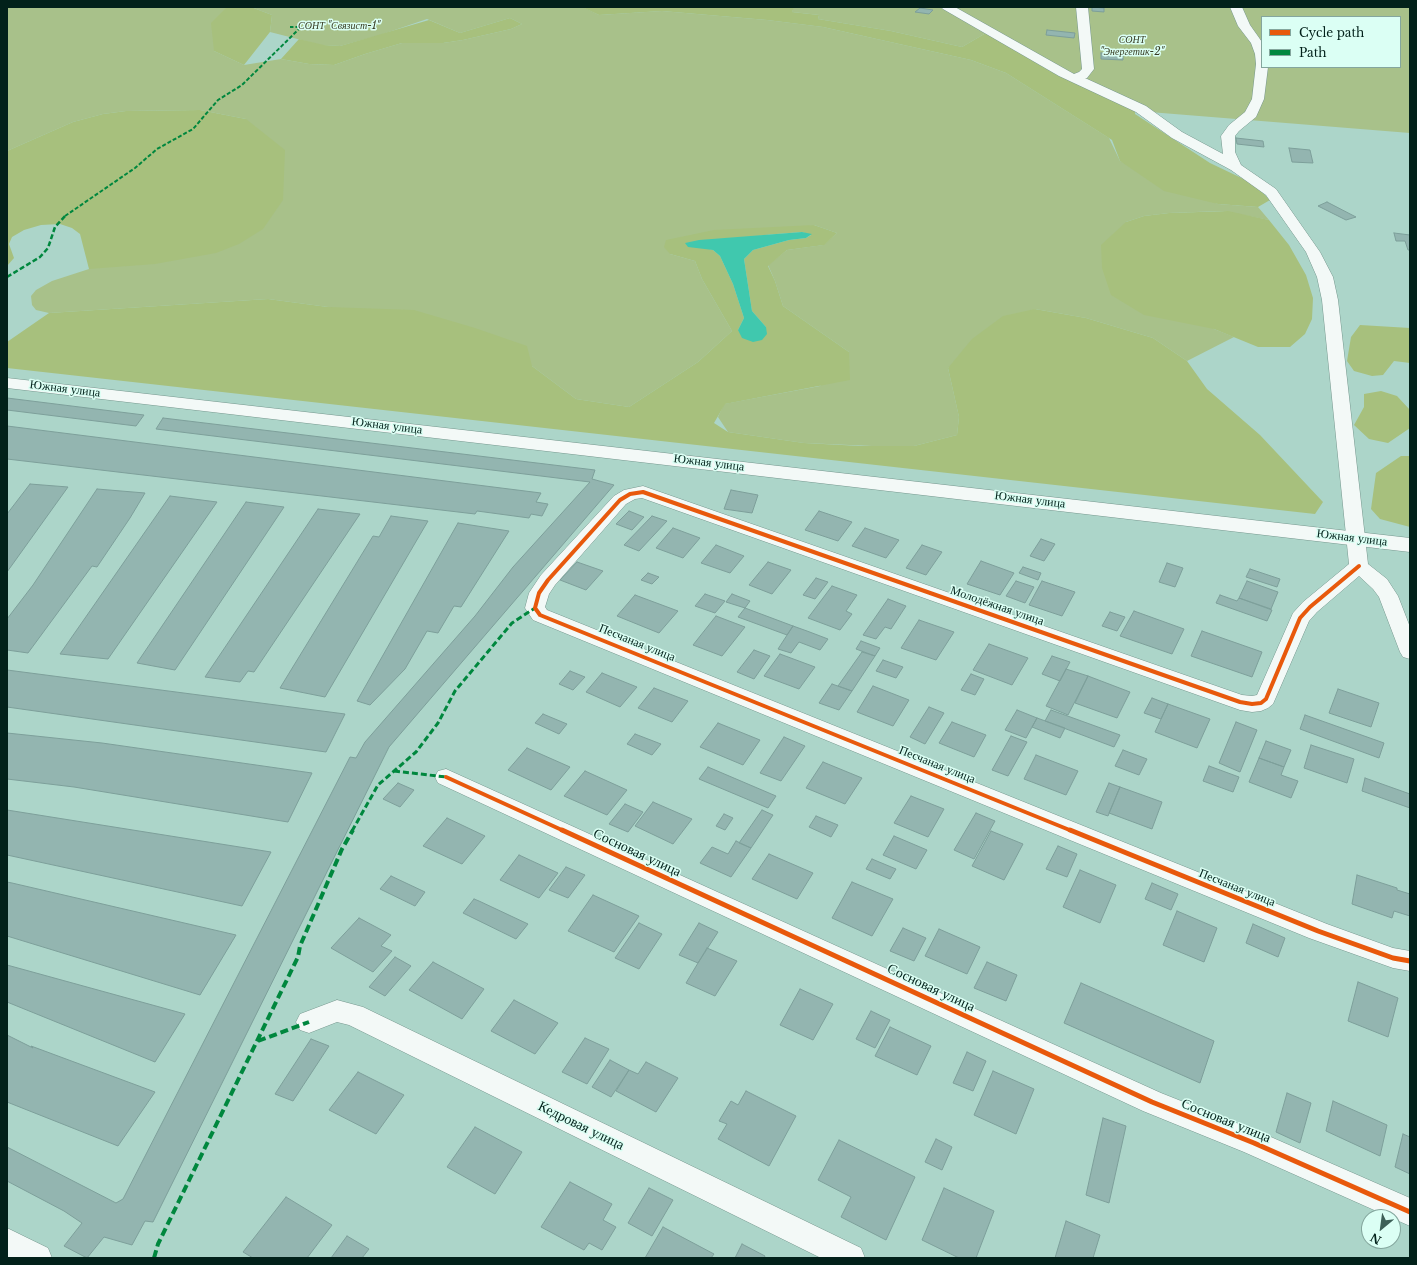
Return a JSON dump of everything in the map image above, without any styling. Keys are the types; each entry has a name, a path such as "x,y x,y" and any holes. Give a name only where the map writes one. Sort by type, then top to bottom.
{"main road":[{"name":"Южная улица","path":"7,383 1410,544"}],"street":[{"path":"947,7 1073,78 1141,109 1177,135 1236,167 1271,192 1313,252 1326,277 1330,300 1359,566 1380,584 1388,596 1410,652"},
{"path":"1073,78 1082,74 1088,69 1082,7"},
{"path":"1236,7 1244,26 1257,43 1261,54"},
{"path":"1236,167 1228,152 1228,136 1234,128 1251,114 1258,99 1262,68"},
{"name":"Молодёжная улица","path":"580,544 620,500 630,494 643,492 1225,697 1252,704 1261,703 1266,699 1300,618 1310,607 1359,566"},
{"name":"Песчаная улица","path":"580,544 548,580 539,593 535,608 540,615 1318,932 1393,958 1410,961"},
{"name":"Сосновая улица","path":"446,777 1152,1102 1254,1143 1410,1212"},
{"name":"Кедровая улица","path":"309,1022 337,1011 354,1015 850,1258"},
{"path":"7,1242 38,1258"}],"green space":[{"name":"СОНТ \"Связист-1\"","path":"7,7 227,7 214,51 244,65 281,59 309,64 334,65 402,43 443,43 463,40 511,29 522,24 510,18 460,33 427,19 380,35 340,46 321,45 270,32 272,15 251,7 583,7 599,15 662,11 767,20 823,27 971,60 1006,73 1109,138 1120,161 1218,204 1258,207 1269,220 1223,211 1169,213 1144,216 1126,222 1214,329 1234,337 1187,361 1153,338 1086,318 1035,309 948,368 959,417 957,435 914,446 872,446 804,443 728,432 718,417 724,404 820,386 849,352 783,306 768,265 787,250 823,245 837,233 814,225 670,254 695,261 702,279 732,331 698,362 629,407 576,399 532,366 328,307 268,299 49,313 36,310 32,305 31,296 36,290 52,281 89,269 246,119 200,110 126,111 103,114 73,122 7,151"},
{"name":"СОНТ \"Энергетик-2\"","path":"790,7 1410,7 1410,133 1137,111 1057,75 986,33 962,47 891,31 818,19 819,15 792,12 793,8"}],"shaded area":[{"path":"227,7 251,7 272,15 270,32 244,65 214,51 211,23"},
{"path":"582,7 794,7 792,12 819,15 818,19 891,31 962,47 986,33 1057,75 1135,110 1135,114 1210,163 1254,184 1270,200 1258,207 1218,204 1164,191 1120,161 1112,140 1006,73 971,60 823,27 767,20 662,11 599,15"},
{"path":"510,18 522,24 511,29 463,40 443,43 402,43 334,65 309,64 281,59 299,39 324,45 340,46 429,20 460,33"},
{"path":"200,110 246,119 285,150 283,200 263,229 239,244 216,253 155,264 89,269 80,234 72,228 60,224 41,225 24,230 12,237 9,244 14,258 7,266 7,151 73,122 103,114 126,111"},
{"path":"1228,211 1269,220 1289,245 1306,275 1313,298 1312,319 1305,334 1290,347 1258,347 1214,329 1144,315 1111,295 1102,268 1101,245 1126,222 1144,216 1169,213"},
{"path":"814,225 837,233 824,245 787,250 768,266 775,281 783,306 849,352 850,380 725,404 714,423 728,432 804,443 861,446 914,446 957,435 959,417 948,368 972,339 1003,316 1035,309 1086,318 1153,338 1187,361 1207,389 1260,435 1323,502 1315,514 7,368 7,342 49,313 268,299 328,307 414,310 475,328 527,346 532,366 576,399 629,407 698,362 732,331 702,279 695,261 670,254 664,247 666,240 714,230","holes":["802,232 811,235 806,238 789,240 753,250 744,259 752,311 766,327 738,330 744,318 733,284 720,256 713,250 685,243 699,240"]},
{"path":"802,232 812,234 806,238 789,240 753,250 744,259 752,311 766,327 767,334 762,340 753,342 742,338 738,330 744,318 733,284 720,256 713,250 688,247 685,243 699,240"},
{"path":"1360,325 1410,328 1410,363 1394,361 1383,375 1372,376 1354,371 1347,361 1351,337"},
{"path":"1381,391 1397,396 1410,410 1410,428 1388,443 1369,439 1354,425 1364,407 1364,394"},
{"path":"1401,456 1410,456 1410,527 1380,519 1371,509 1376,473"}],"building":[{"path":"1092,7 1104,8 1104,12 1092,11"},
{"path":"920,8 933,10 929,14 915,12"},
{"path":"1047,30 1075,33 1074,38 1046,35"},
{"path":"1101,53 1123,55 1123,60 1101,59"},
{"path":"1236,138 1263,141 1264,147 1237,144"},
{"path":"1289,148 1310,150 1313,163 1292,162"},
{"path":"1327,202 1356,217 1346,220 1318,206"},
{"path":"1394,233 1410,235 1410,250 1408,250 1405,241 1396,241"},
{"path":"7,398 144,415 136,426 7,410"},
{"path":"163,418 595,470 592,479 614,485 389,747 153,1222 145,1221 132,1245 104,1237 87,1258 64,1246 82,1223 64,1211 7,1181 7,1147 116,1203 123,1199 350,757 356,758 365,742 475,616 513,567 590,482 156,429"},
{"path":"7,426 541,493 536,502 548,504 542,516 531,514 529,518 477,511 475,514 7,459"},
{"path":"30,484 68,487 7,572 7,514"},
{"path":"97,489 145,493 97,567 92,566 28,653 7,650 7,619 33,585"},
{"path":"731,490 758,495 752,513 724,509"},
{"path":"170,496 217,502 108,659 60,654"},
{"path":"246,502 284,507 175,670 137,663"},
{"path":"318,509 360,514 254,672 248,671 240,682 205,677"},
{"path":"629,511 644,517 632,530 616,524"},
{"path":"819,511 852,522 838,541 805,530"},
{"path":"391,516 428,521 325,697 280,688 373,536 379,537"},
{"path":"652,516 667,521 639,551 624,545"},
{"path":"458,523 509,531 461,607 454,606 438,633 427,631 405,669 370,705 357,701"},
{"path":"673,528 700,538 683,558 656,548"},
{"path":"865,528 899,540 886,558 852,546"},
{"path":"1041,539 1055,544 1044,561 1030,556"},
{"path":"716,545 744,556 730,573 701,563"},
{"path":"922,545 942,552 926,575 906,568"},
{"path":"981,561 1014,573 1000,595 967,584"},
{"path":"577,562 603,571 586,590 560,580"},
{"path":"768,562 791,570 772,594 749,585"},
{"path":"1167,563 1183,568 1175,587 1159,582"},
{"path":"1023,567 1041,573 1038,580 1019,573"},
{"path":"1250,569 1280,579 1277,587 1246,577"},
{"path":"648,573 659,577 652,584 641,580"},
{"path":"816,578 828,582 815,599 803,595"},
{"path":"1016,581 1034,587 1025,603 1006,596"},
{"path":"1042,581 1075,592 1062,616 1029,605"},
{"path":"1247,581 1278,592 1271,609 1239,598"},
{"path":"832,586 857,595 846,611 852,614 840,630 808,618"},
{"path":"705,594 725,601 715,613 695,606"},
{"path":"732,594 750,601 745,608 726,602"},
{"path":"635,595 678,611 659,633 617,616"},
{"path":"1220,595 1237,601 1239,598 1272,610 1267,621 1216,603"},
{"path":"888,599 906,606 891,629 885,627 876,639 863,635"},
{"path":"745,608 793,626 787,635 738,617"},
{"path":"1134,611 1184,629 1172,654 1120,636"},
{"path":"1110,612 1125,617 1117,631 1102,626"},
{"path":"716,616 745,627 722,656 693,645"},
{"path":"919,620 954,632 936,660 901,648"},
{"path":"793,626 828,639 820,650 799,642 791,653 778,649"},
{"path":"1202,631 1262,652 1252,677 1191,656"},
{"path":"861,641 880,648 875,656 856,649"},
{"path":"989,644 1028,658 1012,685 973,670"},
{"path":"754,650 770,656 754,679 737,672"},
{"path":"862,652 875,656 852,691 838,686"},
{"path":"780,654 815,667 799,689 764,676"},
{"path":"1052,656 1070,662 1060,681 1042,674"},
{"path":"883,660 903,667 896,678 876,671"},
{"path":"1066,669 1088,676 1068,715 1046,706"},
{"path":"7,670 345,714 326,752 7,707"},
{"path":"570,671 585,677 573,690 559,684"},
{"path":"602,673 637,687 620,707 586,692"},
{"path":"971,674 984,679 975,695 961,690"},
{"path":"1088,676 1130,692 1117,718 1075,703"},
{"path":"832,684 852,691 839,710 819,703"},
{"path":"873,686 909,700 893,726 857,712"},
{"path":"654,688 688,701 672,722 638,708"},
{"path":"1338,689 1379,703 1371,727 1329,713"},
{"path":"1152,698 1168,704 1161,719 1144,713"},
{"path":"1168,704 1210,719 1197,748 1155,732"},
{"path":"929,707 944,713 925,744 910,737"},
{"path":"1017,710 1037,718 1026,738 1005,730"},
{"path":"1051,710 1120,735 1114,747 1045,721"},
{"path":"543,714 567,724 559,734 535,723"},
{"path":"1305,715 1384,743 1379,758 1300,729"},
{"path":"1037,718 1065,728 1060,738 1032,727"},
{"path":"952,722 986,735 974,757 939,743"},
{"path":"1236,722 1257,730 1240,772 1219,763"},
{"path":"718,723 760,740 743,765 700,747"},
{"path":"7,733 102,743 312,773 288,822 74,787 7,779"},
{"path":"635,734 661,744 652,755 627,744"},
{"path":"1011,736 1027,742 1008,776 992,770"},
{"path":"784,737 805,746 781,781 760,773"},
{"path":"1266,741 1291,750 1284,767 1259,758"},
{"path":"1311,745 1354,759 1347,783 1304,768"},
{"path":"527,748 570,767 551,790 508,770"},
{"path":"1123,750 1147,759 1139,775 1115,766"},
{"path":"1036,755 1078,771 1066,795 1024,779"},
{"path":"1259,758 1284,767 1281,775 1298,781 1291,798 1249,782"},
{"path":"823,762 862,778 845,804 806,788"},
{"path":"1209,766 1239,777 1233,792 1203,781"},
{"path":"708,767 776,796 768,808 699,779"},
{"path":"585,771 627,790 607,815 564,796"},
{"path":"1365,778 1410,794 1410,808 1362,791"},
{"path":"398,783 414,790 400,807 383,799"},
{"path":"1109,783 1120,787 1108,816 1096,812"},
{"path":"1120,787 1162,802 1152,829 1109,813"},
{"path":"911,796 944,809 928,837 894,823"},
{"path":"653,802 692,819 673,844 635,826"},
{"path":"625,804 643,812 628,832 609,824"},
{"path":"7,810 271,852 242,906 7,855"},
{"path":"762,810 773,815 751,848 739,843"},
{"path":"976,813 995,821 974,859 954,850"},
{"path":"724,814 733,818 725,830 716,826"},
{"path":"816,816 838,825 831,837 809,827"},
{"path":"447,818 485,836 462,864 423,846"},
{"path":"991,831 1023,844 1004,880 972,866"},
{"path":"894,836 927,850 916,869 883,855"},
{"path":"736,841 751,848 731,877 700,863 712,847 728,854"},
{"path":"1058,846 1077,854 1067,877 1046,869"},
{"path":"769,854 813,873 797,899 752,879"},
{"path":"519,855 558,873 539,898 500,880"},
{"path":"872,859 896,869 890,879 866,869"},
{"path":"566,867 585,875 568,898 549,890"},
{"path":"1080,870 1116,885 1100,923 1063,907"},
{"path":"1357,875 1397,888 1397,890 1410,894 1410,916 1394,911 1392,918 1352,904"},
{"path":"391,876 425,892 415,906 380,889"},
{"path":"7,882 236,935 200,995 7,936"},
{"path":"852,882 893,899 872,936 832,918"},
{"path":"1152,883 1178,894 1171,910 1145,899"},
{"path":"593,895 639,916 614,952 568,931"},
{"path":"474,899 528,924 516,939 463,913"},
{"path":"1177,911 1217,928 1204,962 1163,945"},
{"path":"359,918 391,935 381,946 392,951 373,972 331,948"},
{"path":"639,923 662,934 639,969 615,958"},
{"path":"699,923 718,932 698,963 679,955"},
{"path":"1253,924 1285,938 1278,957 1246,943"},
{"path":"903,928 926,938 914,961 890,951"},
{"path":"939,929 980,947 967,974 925,956"},
{"path":"707,948 737,961 715,996 686,983"},
{"path":"395,957 411,966 385,996 369,987"},
{"path":"433,962 484,989 462,1019 409,990"},
{"path":"987,962 1017,975 1006,1001 974,988"},
{"path":"7,965 185,1014 155,1062 7,1002"},
{"path":"1358,982 1398,998 1388,1037 1348,1021"},
{"path":"1081,983 1214,1041 1200,1083 1064,1023"},
{"path":"800,989 833,1004 813,1040 780,1025"},
{"path":"514,1000 558,1023 535,1054 491,1031"},
{"path":"871,1011 890,1020 875,1048 856,1039"},
{"path":"890,1027 931,1046 917,1075 875,1056"},
{"path":"7,1035 33,1048 31,1046 155,1092 118,1146 7,1102"},
{"path":"585,1038 609,1049 587,1084 562,1072"},
{"path":"311,1039 329,1046 293,1101 275,1094"},
{"path":"967,1052 986,1061 973,1091 953,1083"},
{"path":"610,1060 629,1070 611,1097 592,1087"},
{"path":"646,1062 678,1078 656,1112 616,1091 629,1070 638,1074"},
{"path":"993,1071 1034,1089 1016,1134 974,1115"},
{"path":"358,1072 404,1095 376,1134 329,1110"},
{"path":"746,1091 796,1116 769,1166 718,1139 727,1124 719,1121 731,1101 738,1105"},
{"path":"1287,1093 1311,1103 1300,1143 1276,1132"},
{"path":"1333,1101 1387,1125 1380,1156 1326,1131"},
{"path":"1103,1118 1126,1126 1109,1203 1086,1195"},
{"path":"475,1127 522,1152 495,1194 447,1167"},
{"path":"1403,1134 1410,1137 1410,1174 1395,1167"},
{"path":"936,1139 952,1147 942,1170 925,1162"},
{"path":"839,1140 915,1177 886,1240 841,1217 851,1197 818,1180"},
{"path":"570,1182 612,1204 603,1220 616,1227 602,1250 589,1243 584,1250 541,1227"},
{"path":"649,1188 673,1200 652,1236 628,1223"},
{"path":"944,1188 994,1211 976,1258 959,1258 922,1240"},
{"path":"286,1197 332,1225 307,1258 253,1258 243,1252"},
{"path":"1066,1221 1100,1235 1093,1258 1055,1258"},
{"path":"663,1227 714,1254 711,1258 645,1258"},
{"path":"347,1236 369,1249 362,1258 331,1258"},
{"path":"742,1244 765,1256 764,1258 735,1258"}],"marked path":[{"path":"7,277 40,257 48,248 55,227 69,212 135,168 157,149 193,129 218,100 242,85 301,27 290,27"},
{"path":"154,1258 158,1244 298,957 300,946 342,849 378,785 416,752 438,723 455,691 512,623 535,608"},
{"path":"394,771 446,777"},
{"path":"258,1041 309,1022"}],"cycle path":[{"path":"1359,566 1310,607 1300,618 1266,699 1261,703 1252,704 1240,702 643,492 630,494 620,500 548,580 539,593 535,608 540,615 1318,931 1393,958 1410,961"},
{"path":"446,777 1152,1102 1254,1143 1410,1212"}]}
